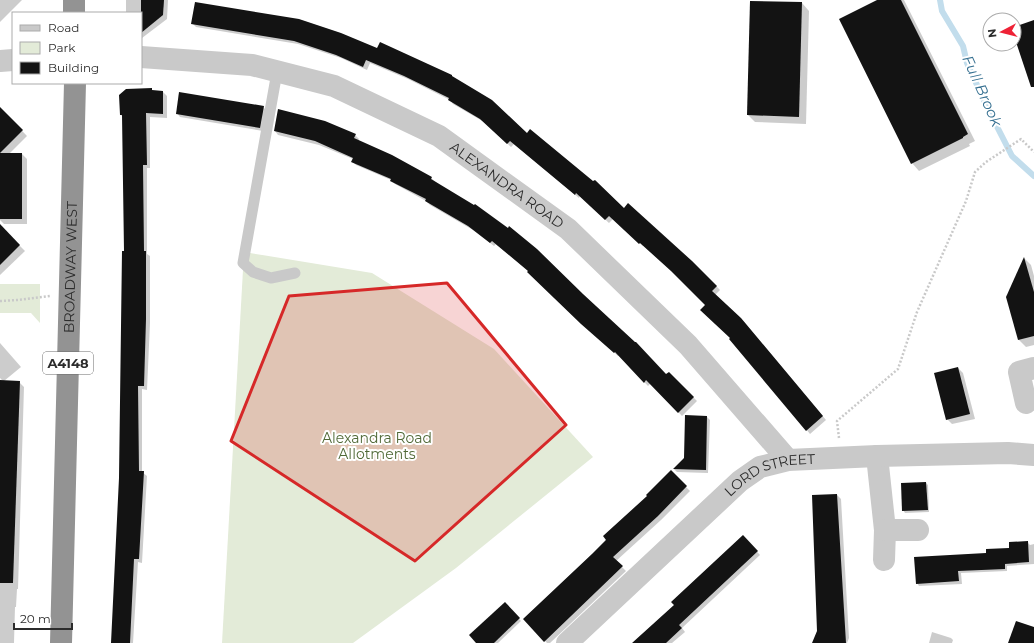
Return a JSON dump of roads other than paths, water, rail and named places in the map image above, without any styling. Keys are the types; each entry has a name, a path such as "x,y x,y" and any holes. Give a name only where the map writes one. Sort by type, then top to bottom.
{"highway":[{"path":"74,0 74,12"},
{"name":"BROADWAY WEST","path":"61,643 75,84"}],"street":[{"name":"ALEXANDRA ROAD","path":"142,57 252,65 334,86 439,136 568,229 688,345 788,460"},
{"path":"0,61 12,60"},
{"path":"1026,403 1019,372 1034,368"},
{"name":"LORD STREET","path":"567,643 740,481 760,467 788,460 877,456 1008,453 1034,455"},
{"path":"877,456 885,530 884,560"},
{"path":"885,530 918,530"}],"lane":[{"path":"277,72 243,263 253,272 272,278 295,273"}],"waterway":[{"name":"Full Brook","path":"940,0 942,11 963,46 967,63 1012,156 1034,176"}],"park label":[{"name":"Alexandra Road Allotments","path":"377,446"}]}
